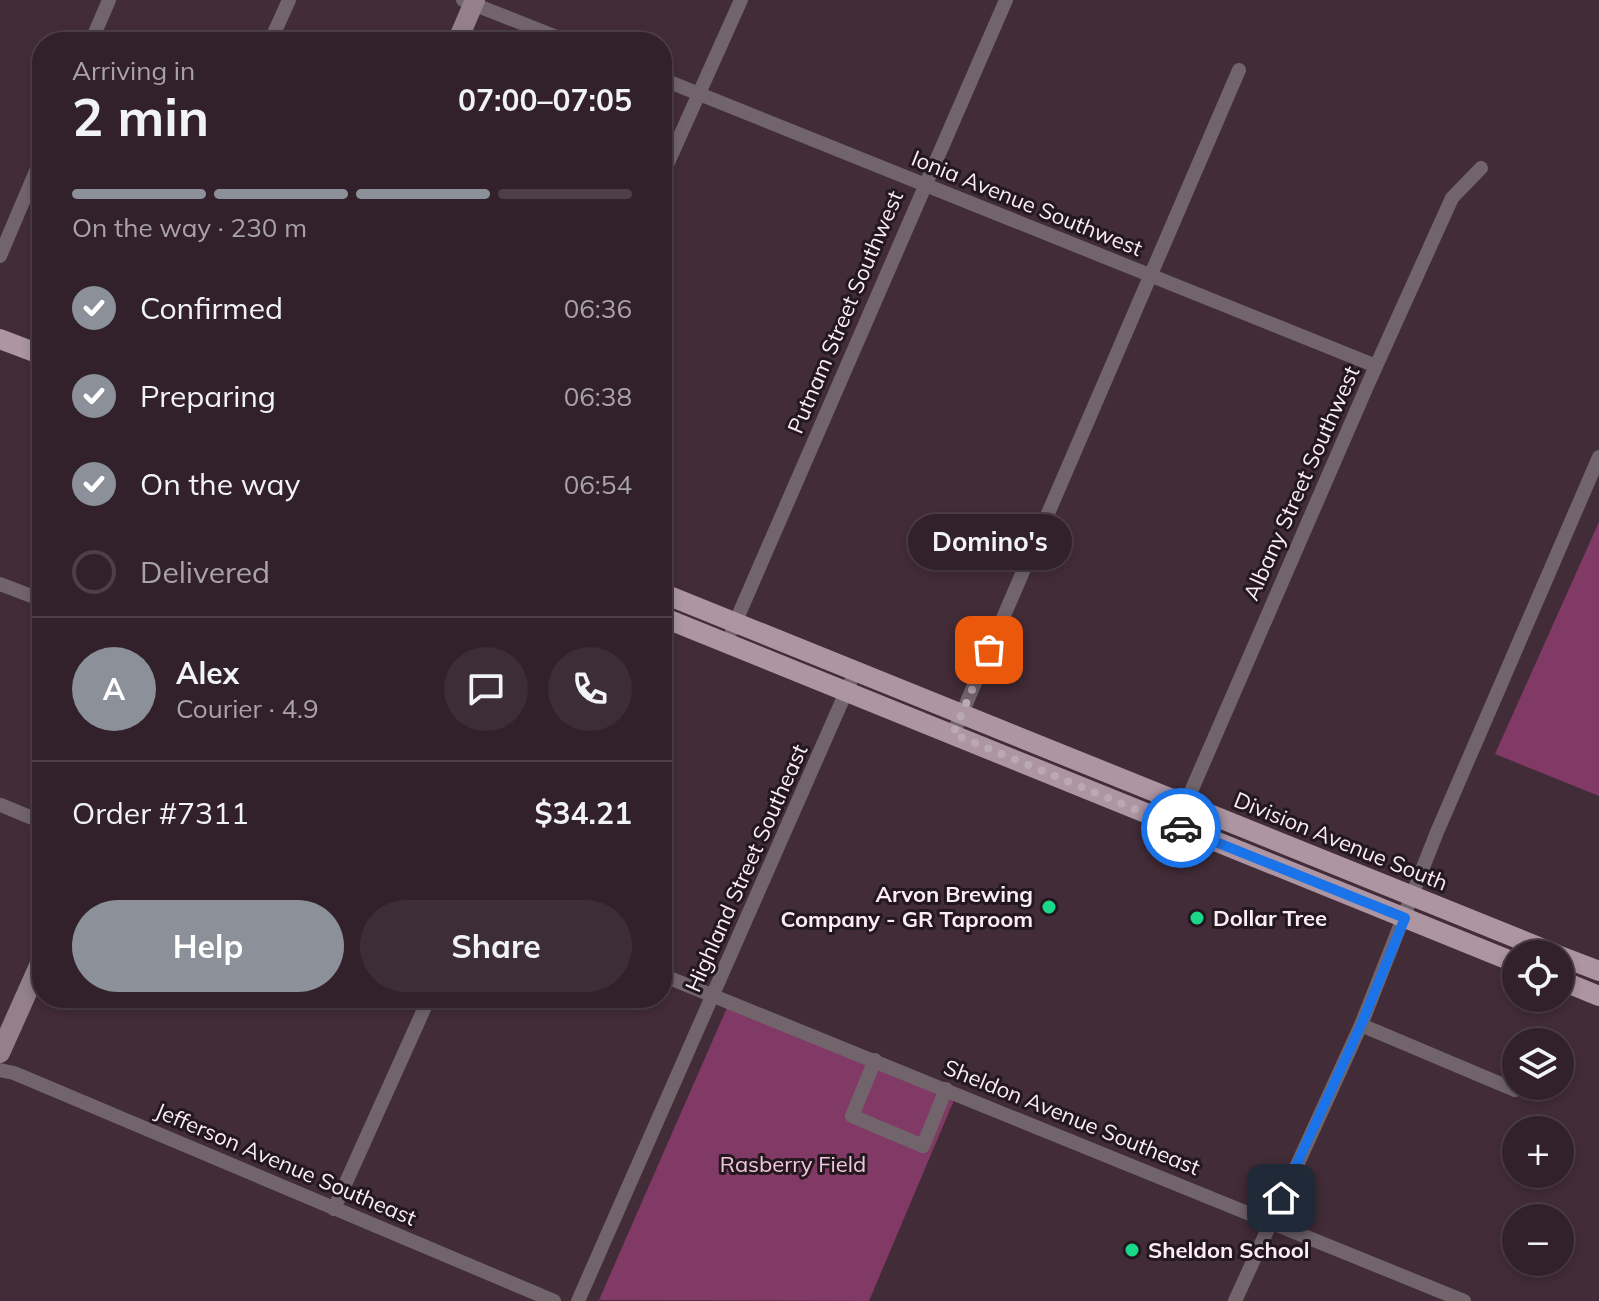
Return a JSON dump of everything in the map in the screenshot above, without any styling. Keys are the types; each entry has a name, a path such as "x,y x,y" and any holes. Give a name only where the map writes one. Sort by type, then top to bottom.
{"main road":[{"path":"460,32 471,1"},
{"path":"0,339 32,351"},
{"name":"Division Avenue South","path":"672,599 730,634 846,692 957,725 1185,803 1521,940"},
{"name":"Division Avenue South","path":"672,620 855,672 957,725 1176,826 1502,957"},
{"name":"Division Avenue South","path":"1574,961 1599,971"},
{"path":"0,1053 32,981"},
{"path":"1574,986 1599,996"}],"street":[{"path":"95,32 109,0"},
{"path":"275,32 289,0"},
{"path":"672,153 741,0"},
{"name":"Putnam Street Southwest","path":"730,634 1006,0"},
{"path":"471,1 545,32"},
{"path":"957,725 1239,70"},
{"name":"Ionia Avenue Southwest","path":"672,83 1376,366"},
{"name":"Albany Street Southwest","path":"1176,826 1452,198 1481,168"},
{"path":"0,256 32,181"},
{"path":"1235,1301 1361,1025 1437,832 1599,457"},
{"path":"0,584 32,596"},
{"name":"Highland Street Southeast","path":"578,1301 855,672"},
{"path":"1,805 32,818"},
{"name":"Sheldon Avenue Southeast","path":"672,979 1464,1301"},
{"path":"334,1209 424,1008"},
{"path":"1361,1025 1502,1085"},
{"path":"875,1060 852,1116 923,1146 946,1089"},
{"name":"Jefferson Avenue Southeast","path":"0,1070 14,1073 554,1301"}],"green space":[{"path":"1599,522 1599,796 1495,754"},
{"name":"Rasberry Field","path":"729,1003 957,1093 869,1301 599,1300"}],"way so far":[{"path":"989,650 953,734 1181,828"}],"place":[{"name":"Domino's","path":"989,650"},
{"name":"Arvon Brewing Company - GR Taproom","path":"1049,907"},
{"name":"Dollar Tree","path":"1197,918"},
{"name":"Sheldon School","path":"1132,1250"}],"route":[{"path":"1181,828 1405,918 1361,1025 1281,1198"}]}
